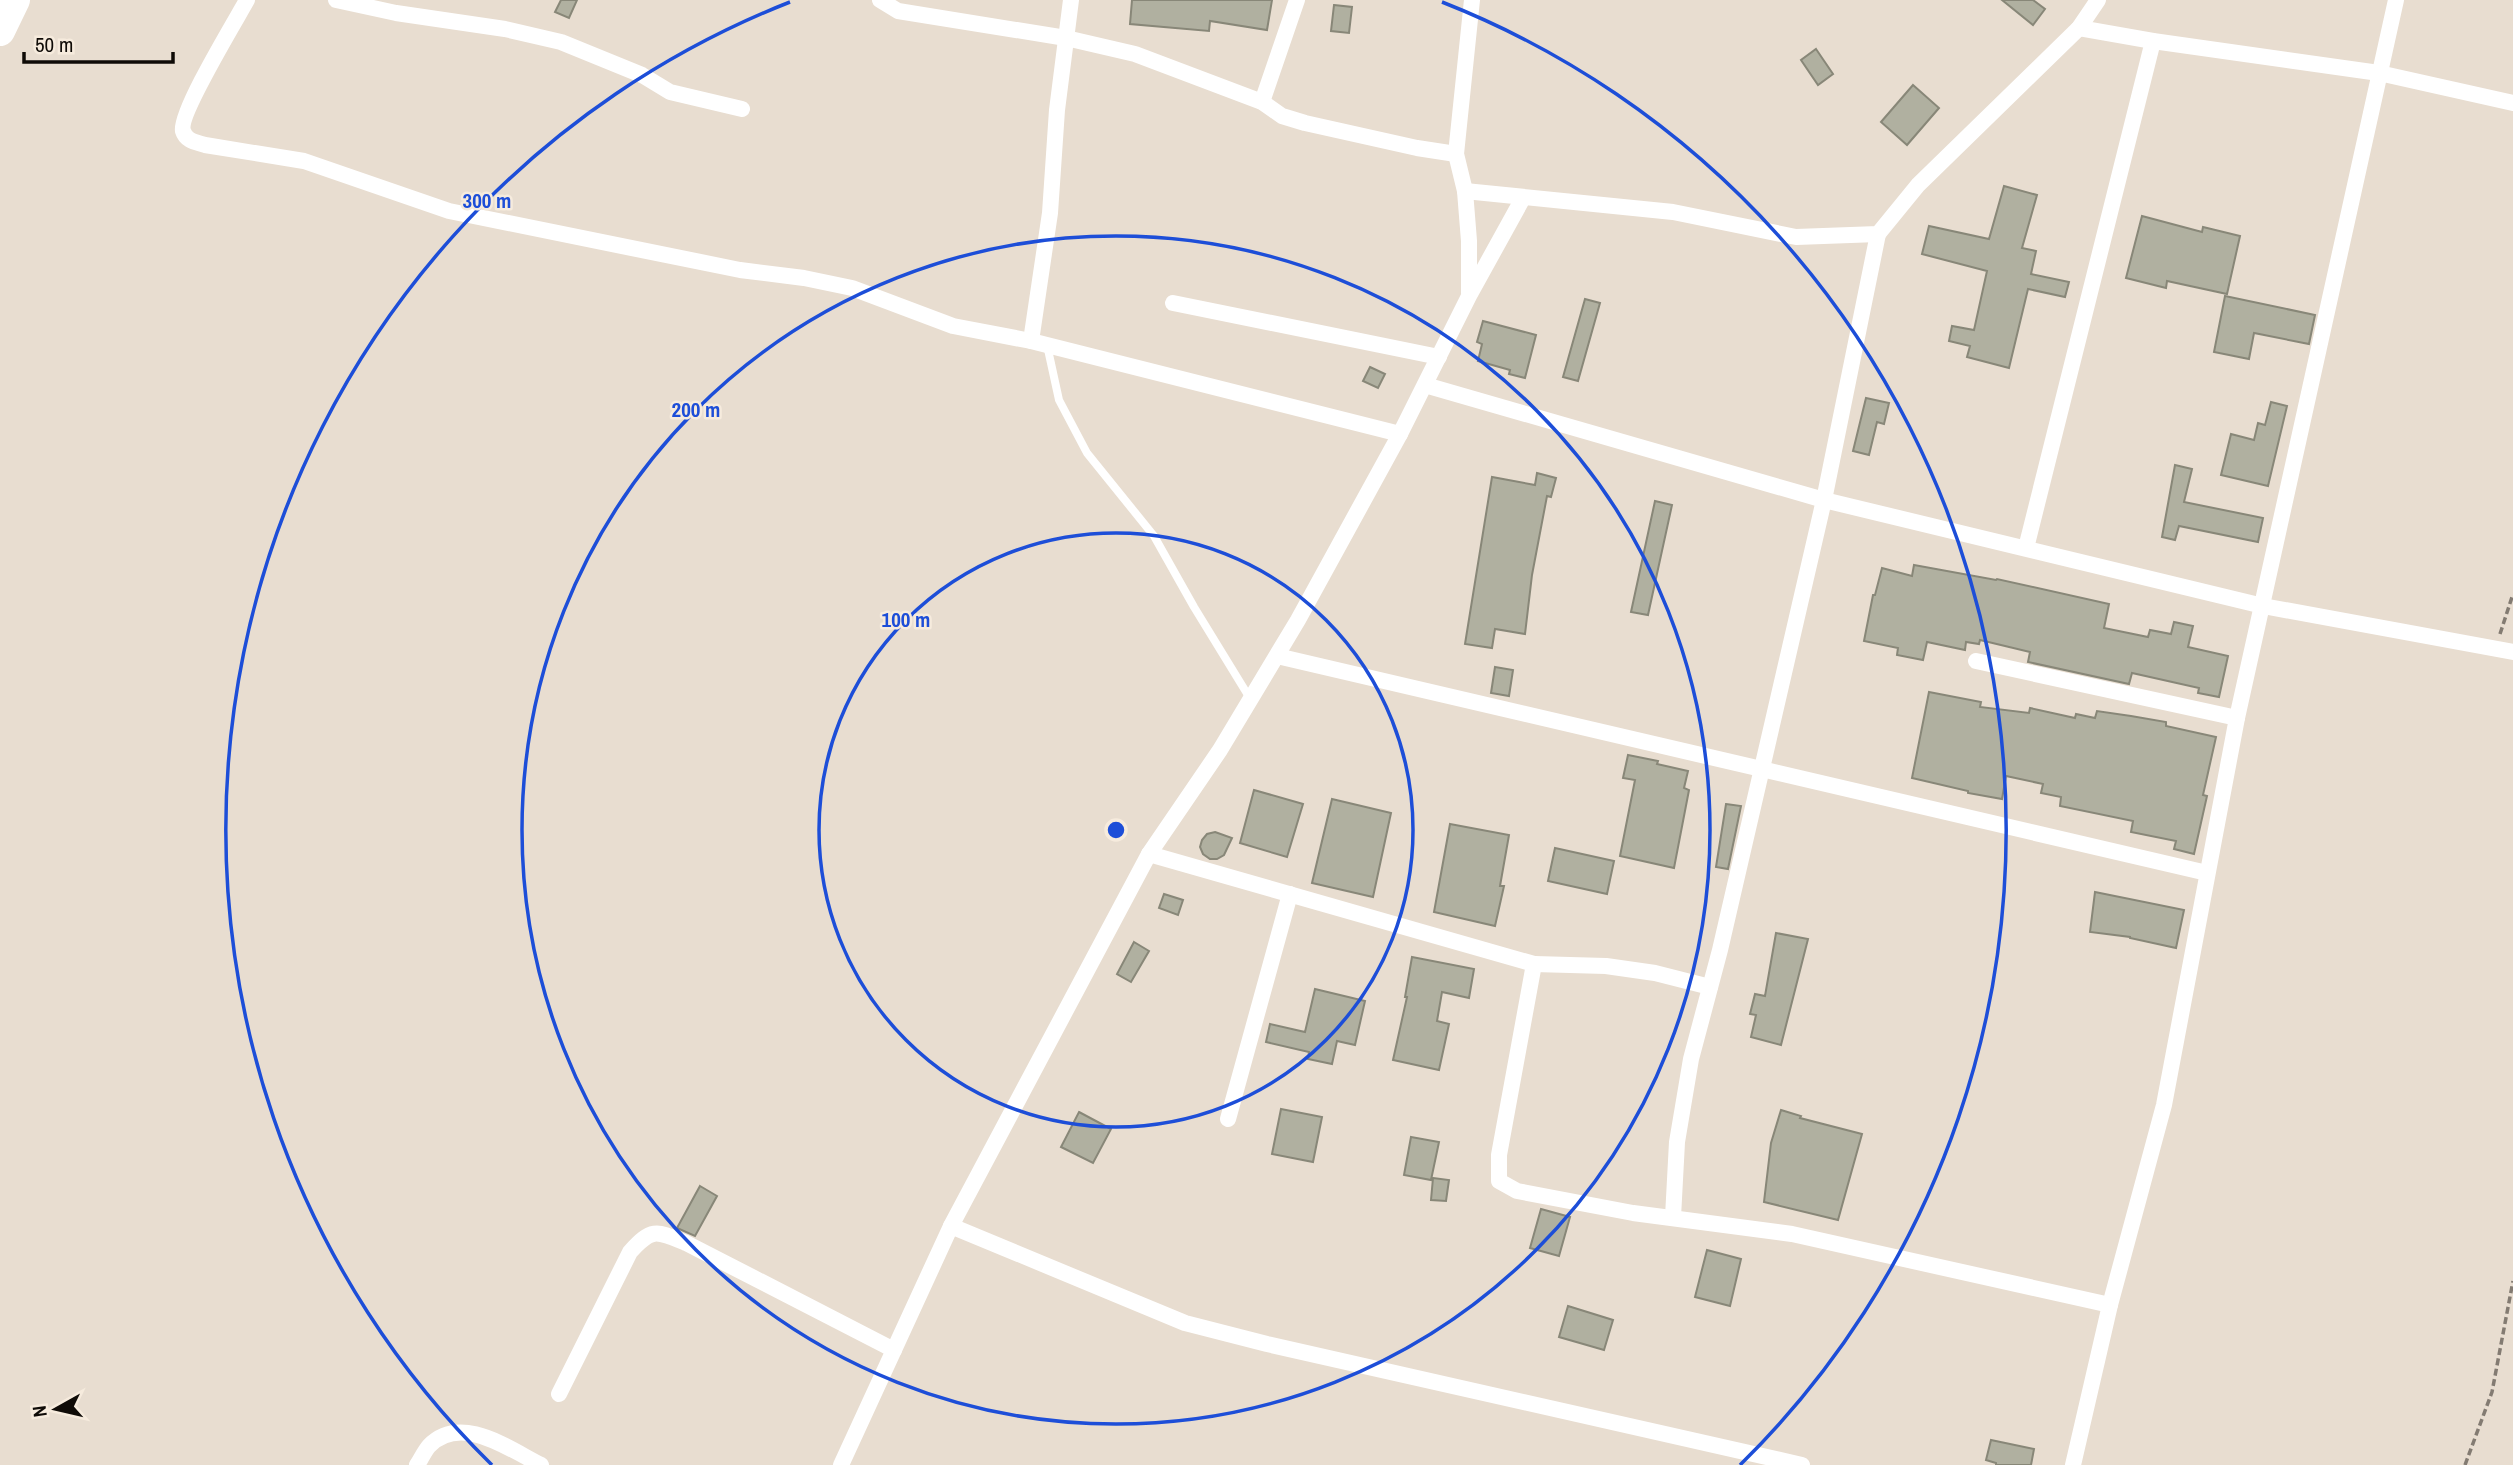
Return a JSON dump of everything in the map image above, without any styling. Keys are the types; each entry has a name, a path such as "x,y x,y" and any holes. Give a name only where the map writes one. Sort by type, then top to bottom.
{"highway":[{"path":"0,31 15,0"}],"street":[{"path":"247,0 202,79 182,122 183,132 189,140 304,161 449,211 740,270 804,278 852,288 953,326 1039,343 1400,434"},
{"path":"336,0 561,41 642,75 670,92 742,109"},
{"path":"880,0 898,11 1066,38 1135,54 1262,102 1282,116 1417,148 1456,154"},
{"path":"1039,343 1057,110 1071,0"},
{"path":"1262,102 1297,0"},
{"path":"1469,296 1469,240 1465,191 1456,154 1472,0"},
{"path":"1673,1217 1678,1142 1691,1059 1824,500 1878,234 1917,186 2079,28 2098,0"},
{"path":"2073,1465 2110,1305 2164,1105 2237,718 2396,0"},
{"path":"2079,28 2379,74 2513,103"},
{"path":"2025,548 2153,41"},
{"path":"1465,191 1673,212 1796,237 1878,234"},
{"path":"841,1465 951,1226 1149,854 1220,750 1277,656 1400,434 1469,296 1524,198"},
{"path":"1173,303 1439,357"},
{"path":"1425,385 1824,500 2263,606 2513,652"},
{"path":"1277,656 2207,873"},
{"path":"1976,661 2237,718"},
{"path":"1149,854 1534,964 1606,966 1655,973 1710,987"},
{"path":"1228,1119 1290,894"},
{"path":"1534,964 1499,1155 1499,1181 1517,1191 1633,1213 1792,1234 2110,1305"},
{"path":"951,1226 1185,1322 1267,1344 1802,1465"},
{"path":"559,1394 630,1252 651,1233 661,1233 686,1243 894,1350"},
{"path":"417,1465 439,1438 463,1431 480,1435 541,1465"}],"lane":[{"path":"1039,343 1059,400 1087,453 1154,536 1251,700"}],"path":[{"path":"2496,649 2513,594"},
{"path":"2465,1465 2491,1392 2513,1281"}],"building":[{"path":"561,0 577,0 569,18 555,12"},
{"path":"1132,0 1272,0 1267,30 1210,21 1209,31 1130,24"},
{"path":"2002,0 2033,0 2045,9 2033,25"},
{"path":"1334,5 1352,7 1349,33 1331,31"},
{"path":"1816,49 1833,74 1818,85 1801,60"},
{"path":"1913,85 1939,108 1907,145 1881,122"},
{"path":"2004,186 2037,195 2022,248 2036,251 2031,274 2069,282 2065,297 2028,289 2009,368 1967,357 1970,346 1949,341 1952,326 1974,330 1987,271 1922,254 1929,226 1989,239"},
{"path":"2142,216 2202,232 2203,227 2240,236 2227,294 2167,281 2166,288 2126,278"},
{"path":"2225,296 2315,315 2309,344 2254,333 2249,359 2214,352"},
{"path":"1585,299 1600,303 1578,381 1563,377"},
{"path":"1483,321 1536,335 1525,378 1509,374 1510,370 1478,361 1482,344 1477,342"},
{"path":"1370,367 1385,374 1378,388 1363,381"},
{"path":"1866,398 1889,403 1884,424 1877,422 1869,455 1853,451"},
{"path":"2271,402 2287,406 2268,486 2221,475 2231,434 2254,440 2258,423 2265,425"},
{"path":"2175,465 2192,469 2184,502 2263,518 2258,542 2179,526 2175,540 2162,537"},
{"path":"1537,473 1556,478 1551,497 1547,496 1532,575 1525,634 1495,629 1492,648 1465,644 1492,477 1535,485"},
{"path":"1655,501 1672,505 1648,615 1631,612"},
{"path":"1914,565 1997,579 2109,604 2104,628 2148,637 2150,630 2171,634 2174,622 2193,626 2188,647 2228,656 2219,697 2198,693 2199,688 2132,673 2129,684 2028,662 2030,652 1980,640 1979,644 1966,642 1965,650 1927,642 1923,660 1897,655 1898,648 1864,641 1873,595 1882,568 1912,576"},
{"path":"1495,667 1513,670 1509,696 1491,693"},
{"path":"1929,692 1981,702 1980,707 2029,713 2030,708 2075,718 2076,714 2095,718 2097,711 2131,716 2166,722 2166,726 2216,737 2194,854 2174,849 2176,841 2131,832 2133,821 2060,806 2061,797 2041,793 2043,784 2006,776 2002,799 1912,778"},
{"path":"1628,755 1688,771 1684,788 1689,790 1674,868 1620,856 1635,780 1623,778"},
{"path":"1254,790 1303,804 1287,857 1240,843"},
{"path":"1332,799 1391,813 1373,897 1312,883"},
{"path":"1726,804 1741,806 1728,869 1716,867"},
{"path":"1450,824 1509,835 1500,886 1504,886 1495,926 1434,912"},
{"path":"1215,832 1232,838 1224,855 1210,859 1203,854 1200,847 1207,834"},
{"path":"1555,848 1614,861 1607,894 1548,881"},
{"path":"2095,892 2184,910 2176,948 2130,937 2090,932"},
{"path":"1164,894 1183,900 1178,915 1159,908"},
{"path":"1776,933 1808,939 1781,1045 1751,1037 1756,1015 1750,1014 1755,994 1765,996"},
{"path":"1134,942 1149,951 1131,982 1117,974"},
{"path":"1412,957 1474,969 1469,998 1442,992 1437,1021 1449,1024 1439,1070 1393,1060 1407,997"},
{"path":"1315,989 1365,1001 1355,1045 1337,1041 1332,1064 1308,1059 1309,1052 1266,1042 1270,1024 1305,1032"},
{"path":"1281,1109 1322,1117 1313,1162 1272,1154"},
{"path":"1781,1110 1801,1116 1800,1118 1862,1134 1838,1220 1764,1202 1771,1143"},
{"path":"1079,1112 1111,1129 1093,1163 1061,1147"},
{"path":"1411,1137 1439,1142 1431,1180 1404,1175"},
{"path":"1433,1178 1449,1180 1446,1201 1431,1200"},
{"path":"700,1186 717,1196 695,1236 677,1228"},
{"path":"1541,1209 1570,1217 1559,1256 1530,1248"},
{"path":"1707,1250 1741,1259 1730,1306 1695,1297"},
{"path":"1568,1306 1613,1320 1604,1350 1559,1337"},
{"path":"1991,1440 2034,1449 2031,1465 1996,1465 1986,1460"}]}
